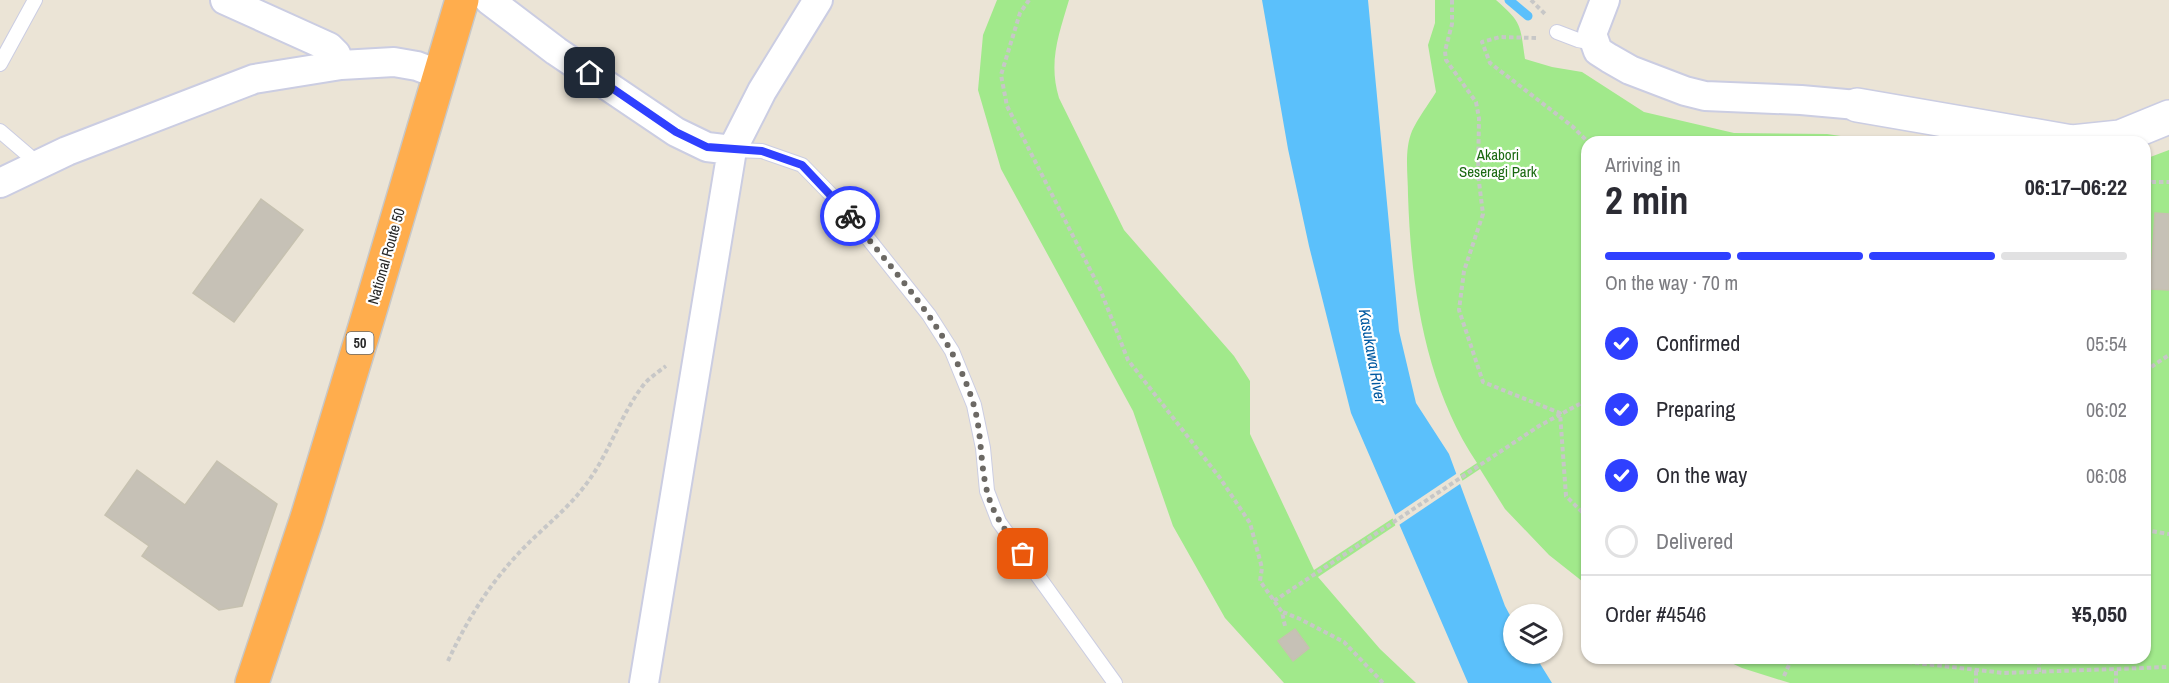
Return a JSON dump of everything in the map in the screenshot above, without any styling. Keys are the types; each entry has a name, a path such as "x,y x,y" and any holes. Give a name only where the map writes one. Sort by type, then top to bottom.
{"highway":[{"name":"National Route 50","path":"252,683 307,518 462,0"}],"street":[{"path":"225,0 329,47 336,54 341,65"},
{"path":"489,0 556,51 676,132 707,147 732,150"},
{"path":"644,683 732,150 762,91 818,0"},
{"path":"1605,0 1592,34 1599,51 1630,70 1685,91 1705,96 1857,105 2037,136"},
{"path":"0,183 35,165 117,130 238,84 341,65 394,62 417,66 438,74"},
{"path":"2122,136 2169,117"}],"lane":[{"path":"0,64 35,0"},
{"path":"1557,32 1594,43"},
{"path":"0,131 28,155 35,165"},
{"path":"732,150 762,151 802,165 843,207 929,315 952,351 974,405 987,491 999,522 1115,683"}],"path":[{"path":"1029,0 1020,13 1001,75 1007,106 1100,289 1128,360 1220,478 1250,524 1263,568 1260,581 1276,600 1285,626"},
{"path":"1452,0 1452,24 1445,51 1446,60 1476,102 1479,118 1478,174 1483,214 1464,271 1459,310 1483,382 1560,413"},
{"path":"1557,32 1549,38 1500,37 1482,42 1490,63 1582,136"},
{"path":"2151,183 2169,182"},
{"path":"2151,367 2169,355"},
{"path":"448,662 467,620 495,582 517,555 579,493 603,460 632,402 646,381 669,364 696,362"},
{"path":"1276,600 1539,426 1581,402"},
{"path":"1560,413 1566,496 1581,511"},
{"path":"2151,531 2169,534"},
{"path":"1282,612 1344,642 1383,683"},
{"path":"1785,676 1790,664"},
{"path":"1934,664 2004,673 2169,667"},
{"path":"2039,664 2039,672"},
{"path":"1976,670 1976,683"},
{"path":"2116,670 2116,683"}],"green space":[{"name":"Akabori Seseragi Park","path":"997,0 1069,0 1056,48 1055,72 1059,98 1124,230 1234,356 1250,381 1250,434 1314,570 1477,463 1459,433 1433,368 1417,300 1413,265 1407,154 1412,131 1436,92 1428,45 1435,23 1435,0 1496,0 1511,14 1518,25 1525,59 1582,72 1644,112 1734,133 1841,136 1581,136 1581,580 1549,555 1505,509 1480,469 1318,577 1380,649 1416,683 1284,683 1225,618 1173,526 1133,411 1001,169 978,90 983,35"},
{"path":"2169,150 2169,683 1790,683 1734,664 2151,664 2151,157"}],"water":[{"name":"Kasukawa River","path":"1262,0 1368,0 1399,331 1416,403 1449,454 1504,604 1503,664 1540,664 1552,683 1468,683 1351,413 1309,246 1288,149"}],"pier":[{"path":"1459,472 1463,482 1396,527 1392,517"}],"building":[{"path":"261,199 303,230 234,322 193,293"},
{"path":"2155,213 2169,214 2169,290 2151,289"},
{"path":"217,461 277,504 242,606 219,610 142,556 149,546 105,515 137,470 185,505"},
{"path":"1295,629 1309,648 1293,661 1278,641"}],"waterway":[{"path":"1509,0 1528,16"}],"way so far":[{"path":"850,216 929,315 952,351 974,405 987,491 999,522 1023,554"}],"route":[{"path":"590,73 676,132 707,147 762,151 802,165 850,216"}]}
